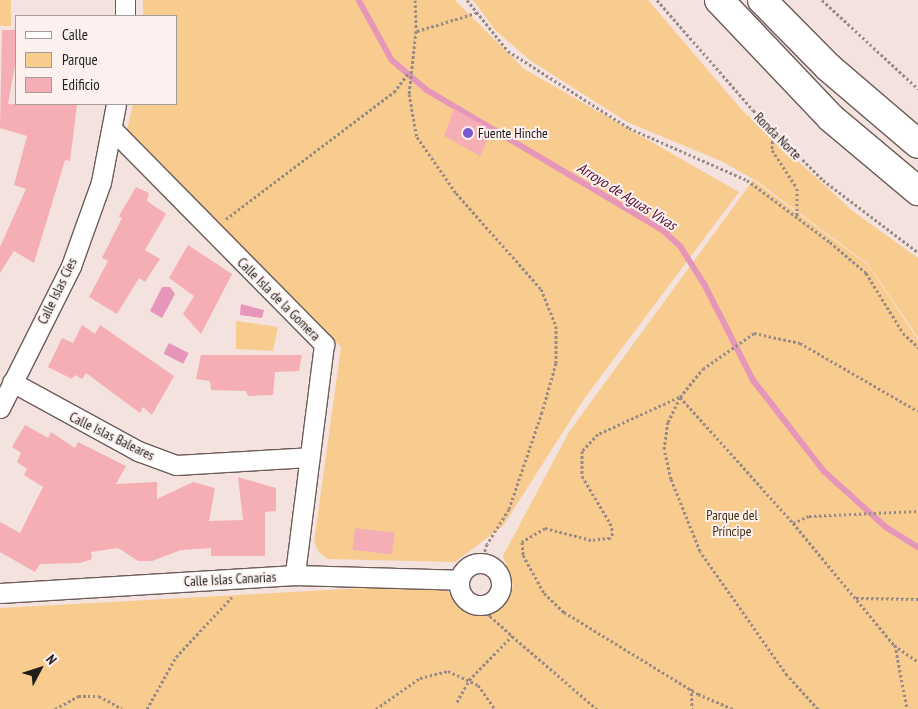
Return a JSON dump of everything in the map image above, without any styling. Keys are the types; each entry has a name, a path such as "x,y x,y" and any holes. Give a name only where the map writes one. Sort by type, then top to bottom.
{"highway":[{"path":"719,0 831,118 918,191"},
{"path":"762,0 828,67 918,144"}],"street":[{"path":"125,0 125,15"},
{"name":"Calle Islas Cíes","path":"0,408 71,266 105,168 116,105"},
{"name":"Calle Isla de la Gomera","path":"113,130 324,344 295,576"},
{"path":"105,168 136,155"},
{"name":"Calle Islas Baleares","path":"12,382 138,451 176,465 309,457"},
{"path":"482,563 494,569 501,581 498,594 485,605 474,605 463,597 459,580 468,566 482,563"},
{"name":"Calle Islas Canarias","path":"0,593 295,576 459,580"}],"path":[{"path":"415,0 416,31 409,71 417,138 456,193 541,290 556,326 556,363 542,412 508,510 487,544 482,563"},
{"path":"467,0 508,51 629,128 747,180 797,218 866,273 903,333 918,347"},
{"name":"Ronda Norte","path":"657,0 773,131 822,180 918,252"},
{"path":"822,0 918,89"},
{"path":"416,31 476,13"},
{"path":"212,230 274,179 394,92 409,71"},
{"path":"773,131 772,150 797,188 797,218"},
{"path":"818,709 787,675 723,587 689,528 664,449 668,422 680,397 709,364 736,342 754,333 800,343 918,411"},
{"path":"680,397 793,523 894,645 918,662"},
{"path":"680,397 598,434 582,451 582,476 610,523 610,538 591,540 545,528 529,535 522,542 522,548 544,593 564,612 691,688 733,709"},
{"path":"793,523 809,516 918,511"},
{"path":"147,709 176,657 252,578"},
{"path":"855,598 918,599"},
{"path":"485,605 490,616 596,709"},
{"path":"457,702 469,680 512,636"},
{"path":"894,645 907,709"},
{"path":"376,709 420,678 448,671 478,685 495,709"},
{"path":"691,688 692,709"},
{"path":"55,709 78,696 99,696 122,709"}],"green space":[{"path":"0,0 11,0 11,26 0,26"},
{"path":"143,0 455,0 524,69 739,192 584,399 503,526 455,562 327,559 318,551 314,542 341,347 126,135 133,105 178,105 178,15 143,15"},
{"path":"473,0 648,0 742,110 854,212 918,258 918,338 868,264 755,180 721,161 627,122 531,61 495,30"},
{"name":"Parque del Príncipe","path":"753,180 868,265 918,340 918,709 0,709 0,608 438,584 472,611 484,614 498,610 513,585 503,556 569,432"},
{"path":"236,321 278,327 273,351 236,349"}],"shaded area":[{"path":"162,287 170,287 175,294 162,318 150,311"},
{"path":"241,304 264,310 262,318 240,315"},
{"path":"169,343 189,353 183,364 164,354"}],"building":[{"path":"2,30 15,30 15,65 8,104 77,105 70,161 65,160 34,263 14,251 0,273 0,247 26,189 14,185 27,136 0,128"},
{"name":"Fuente Hinche","path":"454,109 492,130 480,156 444,136"},
{"path":"136,187 149,193 147,201 166,214 145,250 160,259 145,282 139,278 117,314 89,297 108,261 102,258 122,218 119,216"},
{"path":"188,245 232,274 201,334 183,314 194,296 169,278"},
{"path":"82,325 95,334 100,325 174,376 152,415 143,407 140,413 86,373 82,379 75,375 72,379 48,367 62,338 73,343"},
{"path":"201,355 302,355 299,371 275,372 273,395 248,396 246,391 211,390 210,381 196,379"},
{"path":"25,425 48,438 51,432 75,448 78,442 126,466 116,484 157,482 157,499 193,482 215,488 209,521 243,520 238,477 276,488 276,511 265,512 265,556 211,556 211,548 181,550 152,561 138,561 118,548 91,552 92,559 80,563 40,564 35,572 0,552 0,522 20,533 43,487 24,475 27,469 17,462 21,453 12,447"},
{"path":"355,528 395,533 392,555 352,550"}],"waterway":[{"name":"Arroyo de Aguas Vivas","path":"359,0 392,60 427,90 663,230 681,247 705,285 754,381 824,471 886,527 918,547"}],"place":[{"name":"Fuente Hinche","path":"468,133"}]}
